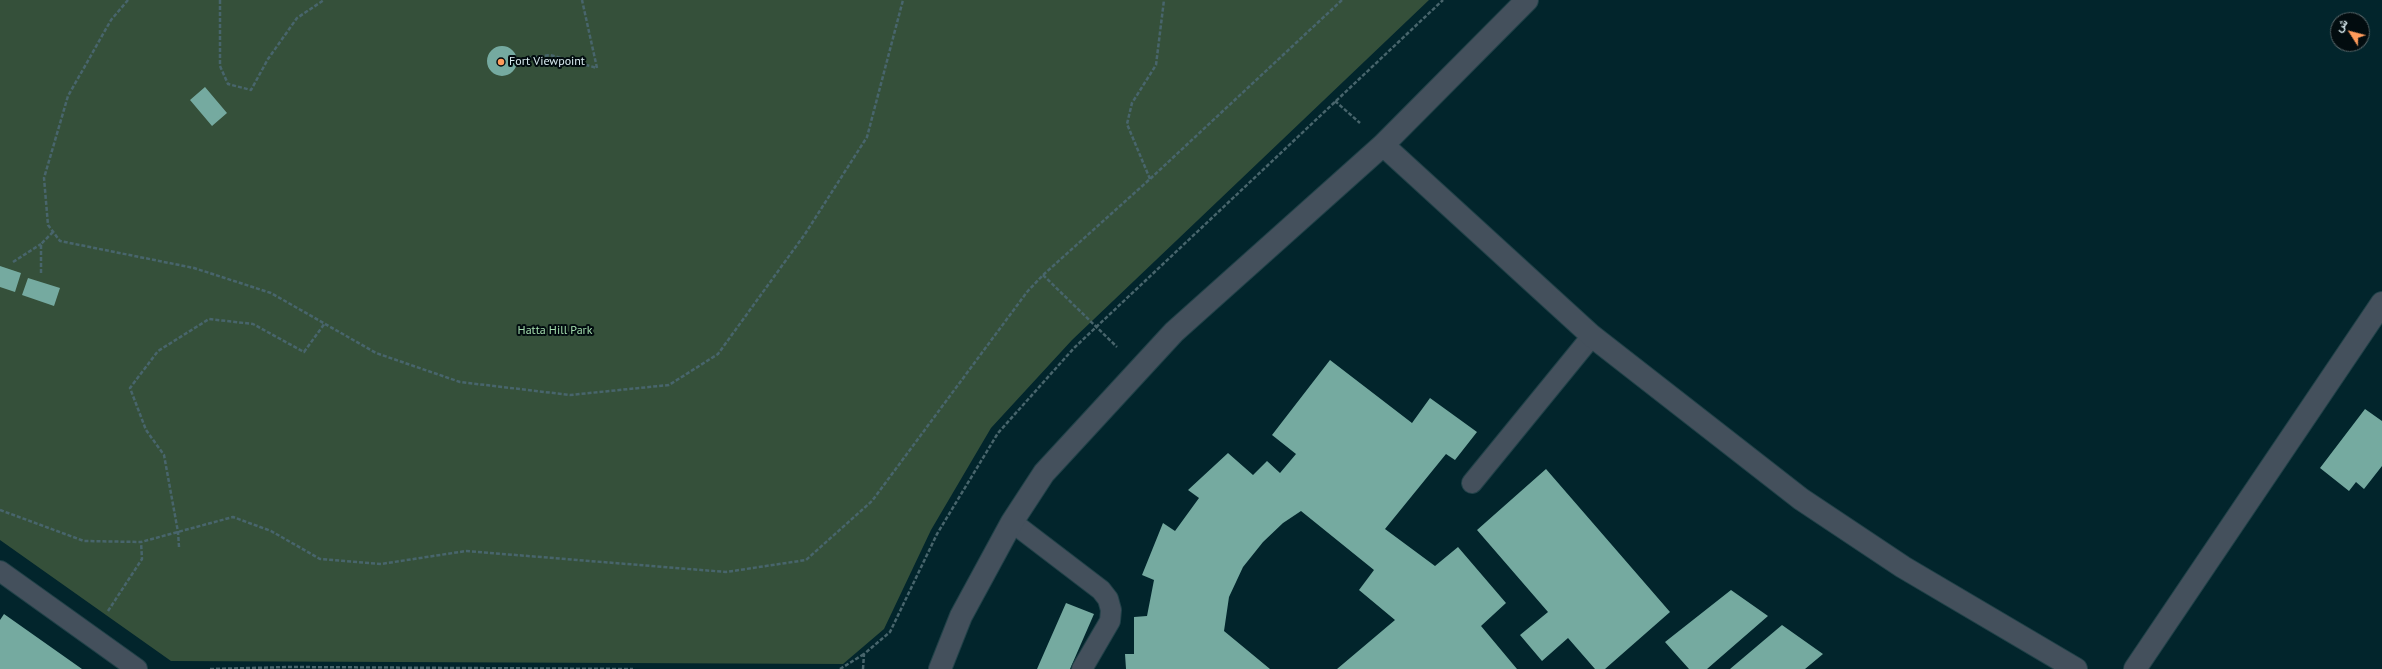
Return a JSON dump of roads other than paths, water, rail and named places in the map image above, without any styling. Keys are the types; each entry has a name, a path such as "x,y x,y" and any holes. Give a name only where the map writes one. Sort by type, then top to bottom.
{"street":[{"path":"940,669 961,616 1012,522 1044,472 1174,332 1383,145 1527,0"},
{"path":"1383,145 1592,336 1801,499 1903,567 2076,669"},
{"path":"2135,669 2382,302"}],"lane":[{"path":"1472,483 1592,336"},
{"path":"1012,522 1101,590 1108,599 1111,610 1110,621 1082,669"},
{"path":"0,571 137,669"}],"place":[{"name":"Fort Viewpoint","path":"501,62"}],"park label":[{"name":"Hatta Hill Park","path":"555,331"}]}
